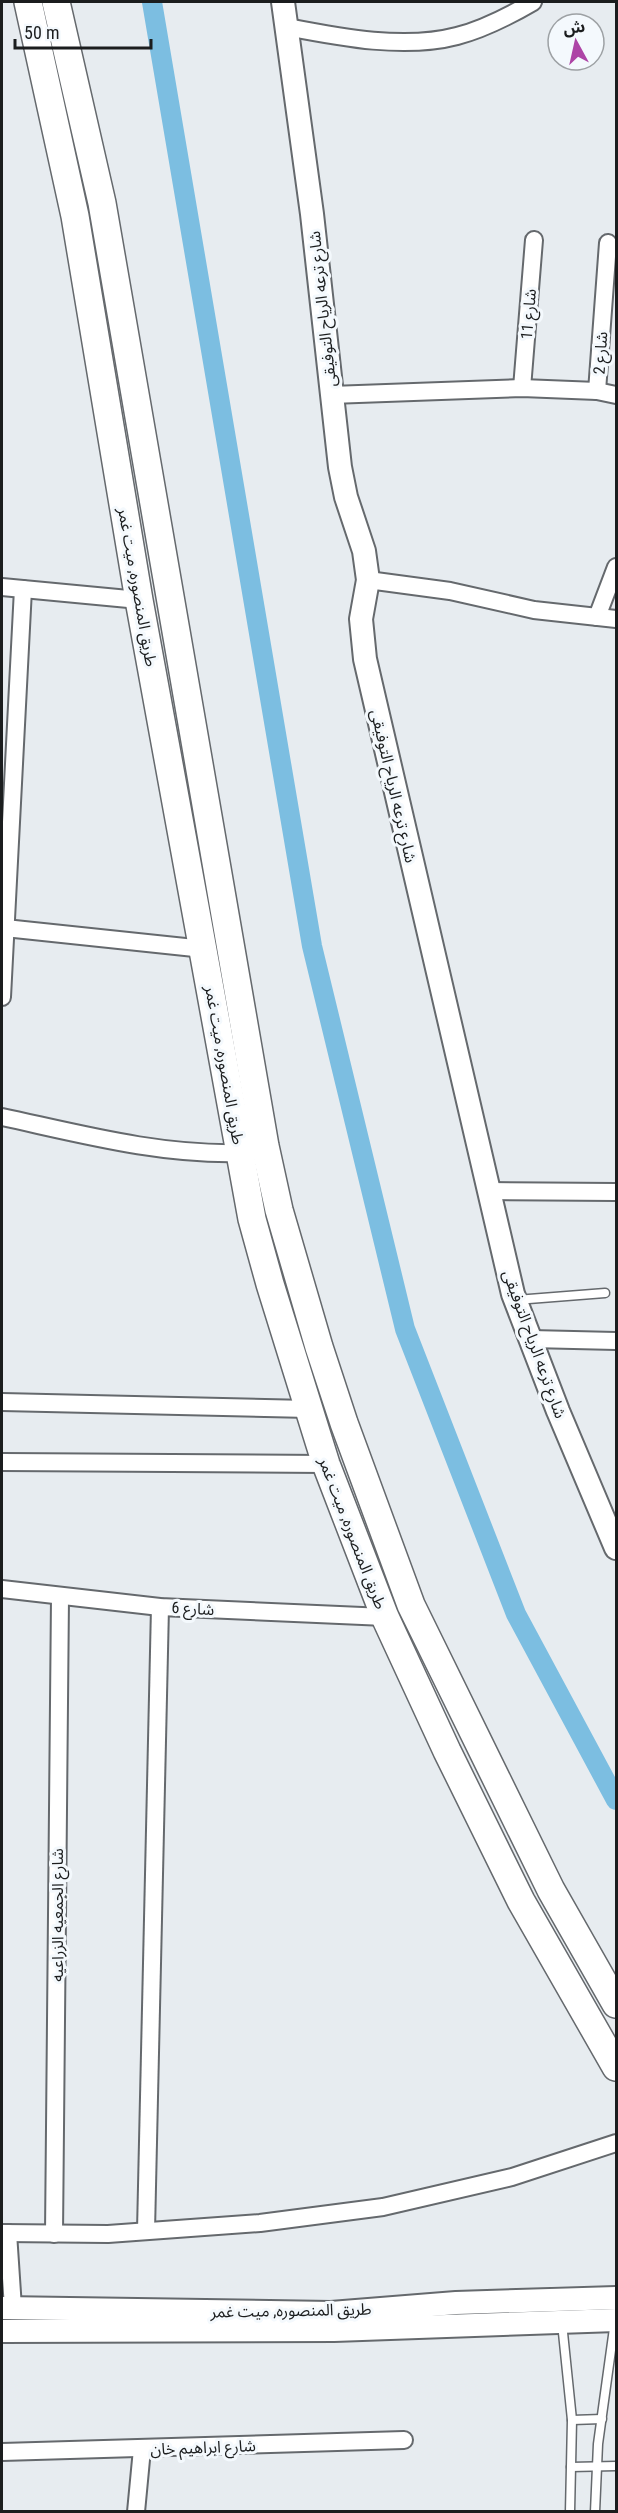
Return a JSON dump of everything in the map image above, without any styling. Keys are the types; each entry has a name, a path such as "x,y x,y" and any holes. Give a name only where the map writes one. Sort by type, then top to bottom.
{"highway":[{"name":"طريق المنصوره, ميت غمر","path":"28,2 75,216 140,600 240,1153 252,1219 267,1273 326,1464 385,1617 447,1751 521,1901 616,2067"},
{"path":"56,2 77,99"},
{"path":"72,2 78,43 77,99"},
{"name":"طريق المنصوره, ميت غمر","path":"77,99 102,203 270,1168 285,1232 344,1423 411,1605 551,1890 616,2004"},
{"path":"385,1617 411,1605"}],"main road":[{"name":"شارع ترعه الرياح التوفيقى","path":"283,2 312,214 340,467 346,497 364,551 368,580 361,619 365,659 487,1191 515,1300 558,1411 616,1548"},
{"name":"طريق المنصوره, ميت غمر","path":"7,2308 331,2313 456,2304 616,2313"},
{"name":"طريق المنصوره, ميت غمر","path":"2,2331 334,2330 562,2323 616,2313"}],"street":[{"path":"287,27 357,40 408,41 456,37 490,25 533,2"},
{"name":"شارع 11","path":"522,388 534,240"},
{"name":"شارع 2","path":"597,391 608,243"},
{"path":"331,395 522,388 597,391 616,395"},
{"path":"597,617 616,567"},
{"path":"368,580 450,591 534,610 616,619"},
{"path":"2,586 140,600"},
{"path":"2,997 23,589"},
{"path":"5,928 204,949"},
{"path":"2,1118 146,1148 200,1154 240,1153"},
{"path":"487,1191 616,1192"},
{"path":"531,1339 616,1341"},
{"path":"2,1402 309,1409"},
{"path":"2,1462 326,1464"},
{"name":"شارع 6","path":"2,1589 160,1607 385,1617"},
{"name":"شارع الجمعيه الزراعيه","path":"54,2234 60,1597"},
{"path":"146,2231 160,1607"},
{"path":"7,2308 5,2233 108,2234 260,2223 383,2208 512,2177 616,2143"},
{"name":"شارع ابراهيم خان","path":"2,2452 404,2440"},
{"path":"136,2511 142,2449"}],"lane":[{"path":"515,1300 605,1293"},
{"path":"595,2511 602,2419 616,2313"},
{"path":"562,2323 572,2421 570,2511"},
{"path":"572,2421 602,2419"},
{"path":"571,2467 616,2466"}],"waterway":[{"path":"152,2 312,946 405,1329 516,1614 616,1800"}]}
